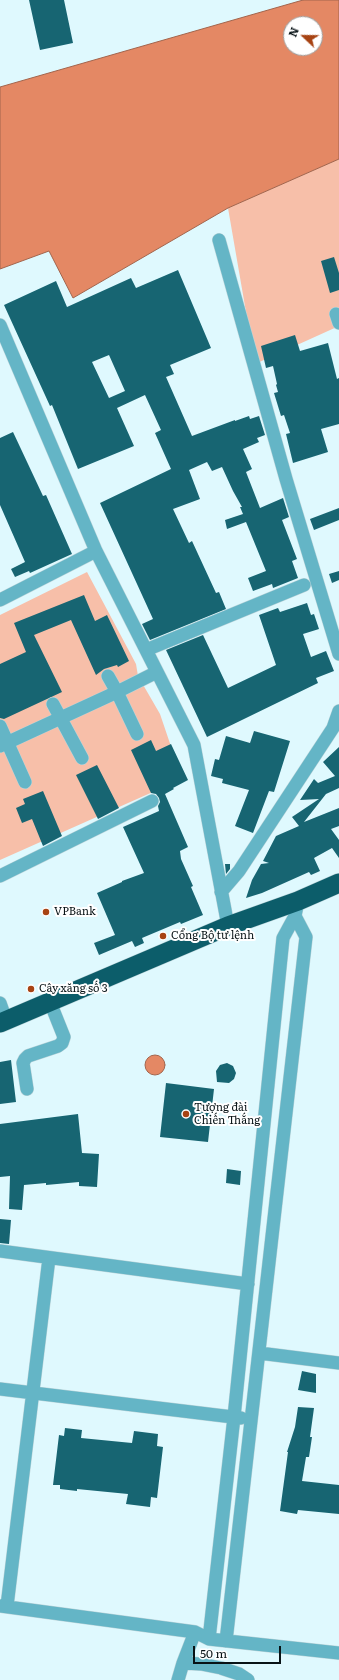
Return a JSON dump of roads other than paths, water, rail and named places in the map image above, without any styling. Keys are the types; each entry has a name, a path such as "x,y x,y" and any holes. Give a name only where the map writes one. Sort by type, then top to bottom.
{"highway":[{"path":"2,1016 50,1002 228,926 297,909 339,883"}],"street":[{"path":"219,240 286,479 339,654"},
{"path":"0,324 96,551 194,745 228,926"},
{"path":"0,600 96,551"},
{"path":"146,650 304,585"},
{"path":"4,744 157,672"},
{"path":"108,676 137,734"},
{"path":"53,704 82,758"},
{"path":"221,892 238,871 333,728 339,711"},
{"path":"0,726 4,744 25,782"},
{"path":"0,876 152,801"},
{"path":"209,1639 234,1417 283,938 297,909"},
{"path":"226,1641 306,937 297,909"},
{"path":"27,1089 24,1064 25,1059 28,1056 58,1046 62,1043 64,1037 50,1002"},
{"path":"0,1252 248,1284"},
{"path":"49,1258 3,1606 195,1632 209,1639 339,1653"},
{"path":"258,1353 339,1363"},
{"path":"0,1389 251,1419"},
{"path":"178,1680 195,1632"},
{"path":"183,1663 201,1664 221,1668 239,1674 248,1680"}],"place":[{"name":"VPBank","path":"46,912"},
{"name":"Cổng Bộ tư lệnh","path":"163,936"},
{"name":"Cây xăng số 3","path":"31,989"},
{"name":"Tượng đài Chiến Thắng","path":"186,1114"}]}
